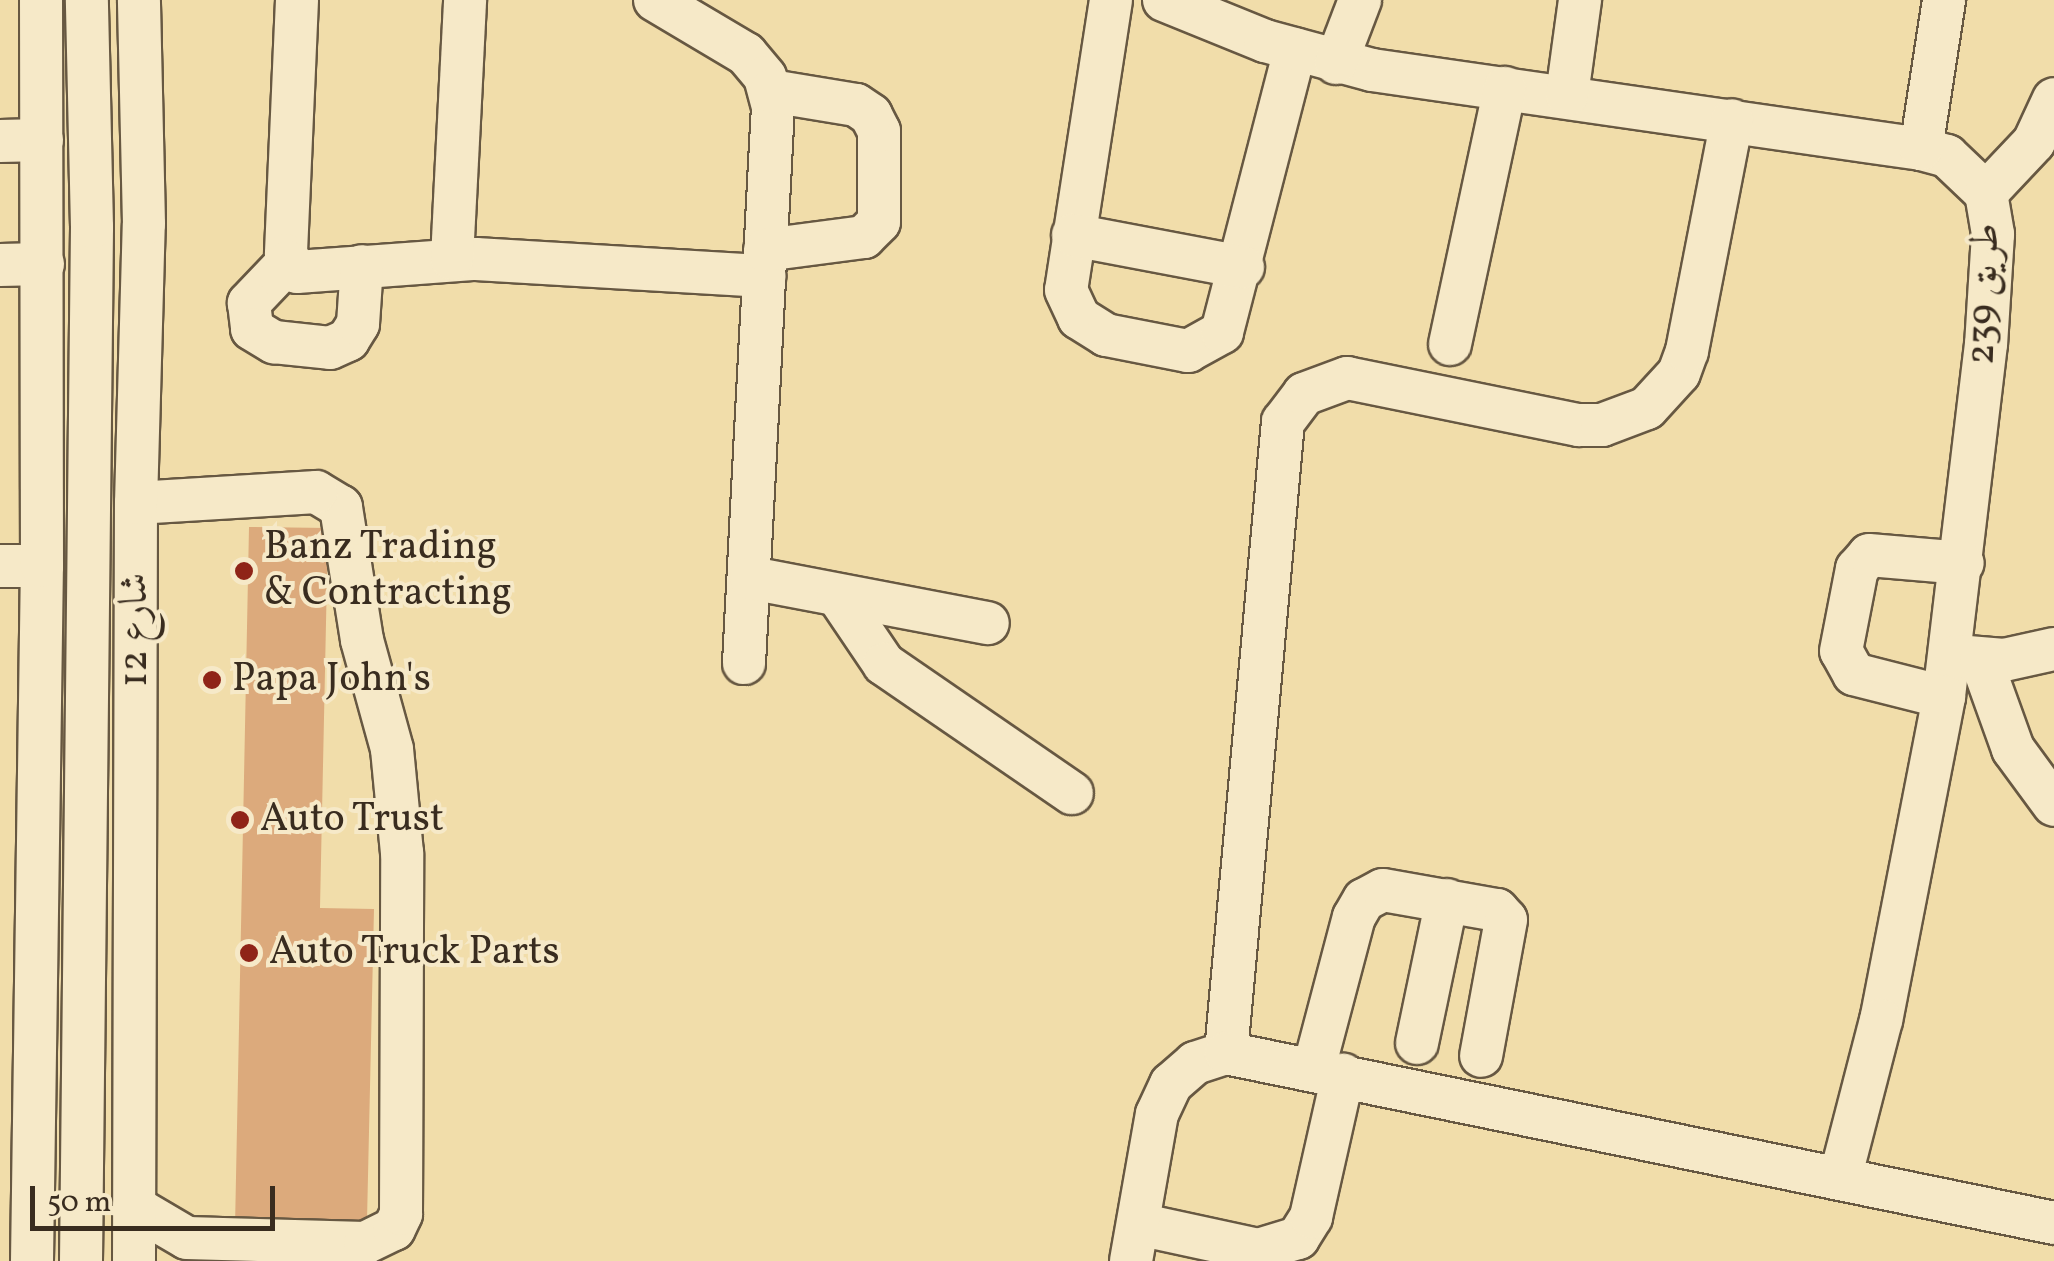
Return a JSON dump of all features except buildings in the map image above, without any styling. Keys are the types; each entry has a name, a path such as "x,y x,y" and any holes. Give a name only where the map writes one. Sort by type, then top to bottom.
{"street":[{"path":"32,1261 16,1117 42,566 40,0"},
{"name":"شارع 12","path":"81,1261 92,227 86,0"},
{"name":"شارع 12","path":"134,1261 136,504 144,224 139,0"},
{"path":"297,0 288,262 249,303 252,330 274,342 330,348 348,340 358,324 362,266"},
{"path":"452,260 466,0"},
{"path":"655,0 746,54 771,91 752,578 744,663"},
{"path":"1112,0 1066,290 1079,318 1106,334 1175,350 1201,347 1222,332 1243,267 1295,49"},
{"name":"طريق 239","path":"1164,0 1336,63 1921,149 2018,173 1993,234 1963,562 1966,658 1944,697 1884,1002 1840,1178"},
{"path":"1336,63 1360,0"},
{"path":"1567,96 1580,0"},
{"path":"1921,149 1944,0"},
{"path":"1450,344 1505,88"},
{"path":"288,262 303,274 452,260 764,263 864,237 879,222 879,131 871,115 856,105 771,91"},
{"path":"2018,173 2054,99"},
{"path":"1226,1053 1283,422 1304,394 1347,378 1578,424 1602,425 1647,408 1679,373 1687,350 1732,120"},
{"path":"0,141 42,140"},
{"path":"1073,235 1243,267"},
{"path":"0,265 42,264"},
{"path":"134,1207 173,1234 366,1244 394,1229 401,1214 402,852 392,749 362,640 341,507 316,492 178,496 136,504"},
{"path":"1944,697 1854,674 1841,651 1856,568 1869,555 1963,562"},
{"path":"0,566 42,566"},
{"path":"752,578 988,623"},
{"path":"838,596 884,664 1072,793"},
{"path":"2054,650 1966,658 2013,749 2054,805"},
{"path":"1480,1056 1506,920 1497,910 1383,890 1358,908 1328,1072 1306,1228 1279,1248 1239,1253 1135,1242 1158,1114 1171,1084 1196,1064 1226,1053 1328,1072 2054,1224"},
{"path":"1416,1042 1447,900"}],"place":[{"name":"Banz Trading & Contracting","path":"244,571"},
{"name":"Papa John's","path":"212,680"},
{"name":"Auto Trust","path":"240,820"},
{"name":"Auto Truck Parts","path":"249,953"}]}
